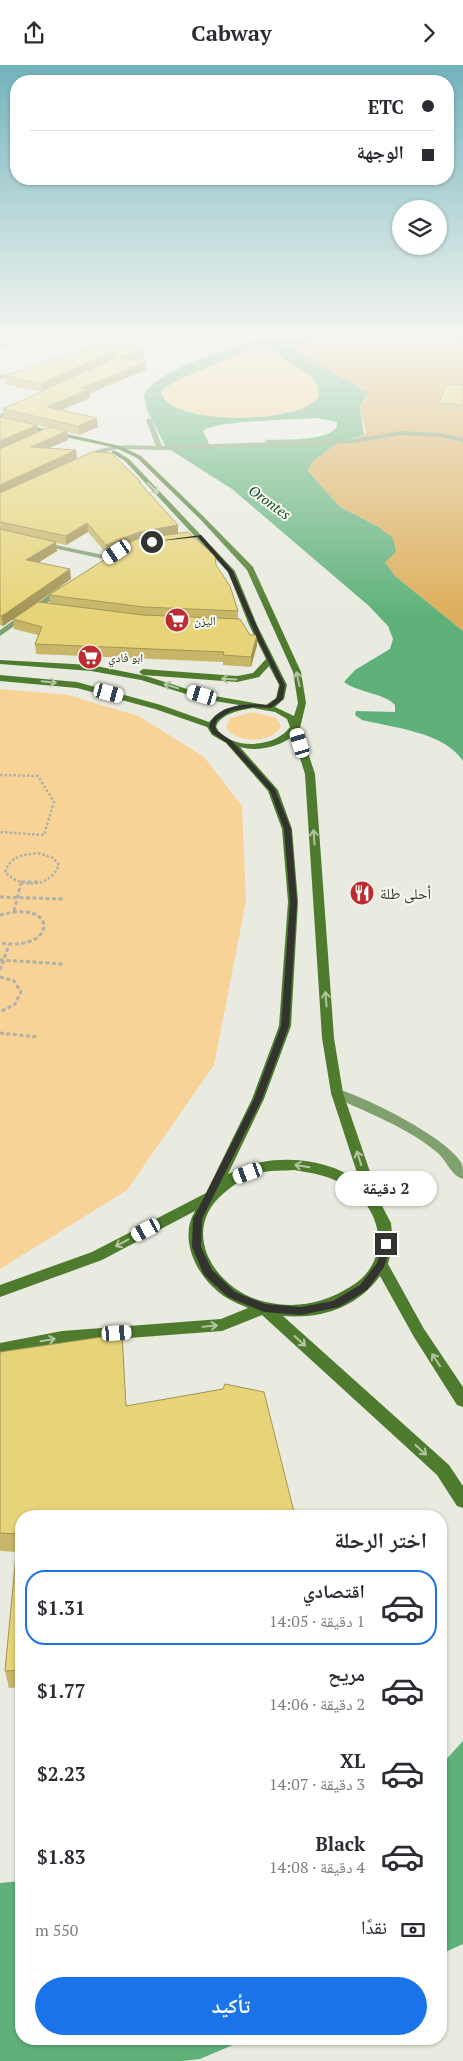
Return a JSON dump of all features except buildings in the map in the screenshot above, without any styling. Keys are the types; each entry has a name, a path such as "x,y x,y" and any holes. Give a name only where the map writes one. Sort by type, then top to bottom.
{"main road":[{"path":"0,678 77,685 158,707 212,726 220,737 230,742 257,746 272,744 288,737 295,727 302,703 297,672 250,569 202,518 139,457 118,447 36,429"},
{"path":"50,432 107,449 127,460 200,536 230,571 253,625 283,685 280,699 269,707"},
{"path":"0,662 238,679 256,675 270,661"},
{"path":"0,1349 62,1337 222,1325 264,1308 301,1311 335,1304 363,1287 381,1264 386,1244 384,1223 374,1204 337,1093 328,1038 310,774 294,721 288,715 269,707 202,695 143,678 92,668"},
{"path":"212,726 214,719 224,712 253,705"},
{"path":"230,742 273,790 287,829 293,902 285,1026 258,1099 198,1219 196,1247 208,1273 232,1294 264,1308 443,1470 463,1500"},
{"path":"0,1291 97,1256 211,1196 233,1178 255,1170 294,1165 326,1170 353,1184 374,1204"},
{"path":"381,1264 418,1333 463,1400"}],"street":[{"path":"153,429 160,448"},
{"path":"39,437 50,432"},
{"path":"80,461 107,449 118,447 160,448 353,441 402,433 440,435 463,440"},
{"path":"190,537 200,536"},
{"path":"34,541 108,558"},
{"path":"100,564 117,552"},
{"path":"0,634 68,585"},
{"path":"36,607 55,611"},
{"path":"244,625 253,625"},
{"path":"337,1093 405,1125 444,1151 463,1174"}],"path":[{"path":"0,775 38,776 54,802 44,835 0,832"},
{"path":"38,853 52,857 57,861 58,870 48,879 22,883 8,877 5,872 5,867 14,858 38,853"},
{"path":"14,911 22,883"},
{"path":"0,897 65,899"},
{"path":"0,915 14,911 38,916 45,925 44,930 33,941 9,945 0,943"},
{"path":"0,970 2,960 9,945"},
{"path":"2,960 64,964"},
{"path":"0,977 14,981 21,992 15,1004 0,1013"},
{"path":"0,1033 38,1037"}],"shaded area":[{"path":"365,429 463,429 463,631 395,576 385,562 377,526 340,507 308,471 312,462 339,442 366,433"},
{"path":"0,689 68,695 139,716 204,757 242,806 246,901 214,1065 127,1190 0,1269"},
{"path":"253,712 276,718 281,726 270,736 253,740 237,737 226,727 230,718"}],"water":[{"name":"Orontes","path":"157,429 206,429 203,431 211,448 268,444 265,440 314,437 324,435 334,429 363,429 364,435 339,442 312,462 308,471 340,507 377,526 393,538 396,552 385,562 395,576 463,631 463,761 455,751 431,737 362,720 355,715 356,711 395,712 395,705 390,701 378,695 357,689 344,682 355,670 390,649 393,639 388,626 369,606 232,489 166,447"},
{"path":"463,1741 463,1944 447,1951 447,1758"},
{"path":"15,1882 15,2045 233,2045 200,2059 182,2061 0,2061 0,1883"}],"place":[{"name":"اليزن","path":"177,620"},
{"name":"ابو فادي","path":"90,657"},
{"name":"أحلى طلة","path":"362,893"}],"route":[{"path":"152,542 200,536 230,571 258,636 283,685 280,699 269,707 253,705 229,709 214,719 212,726 214,732 230,742 273,790 287,829 293,902 285,1026 258,1099 198,1219 196,1247 208,1273 232,1294 264,1308 301,1311 335,1304 363,1287 381,1264 386,1244"}]}
